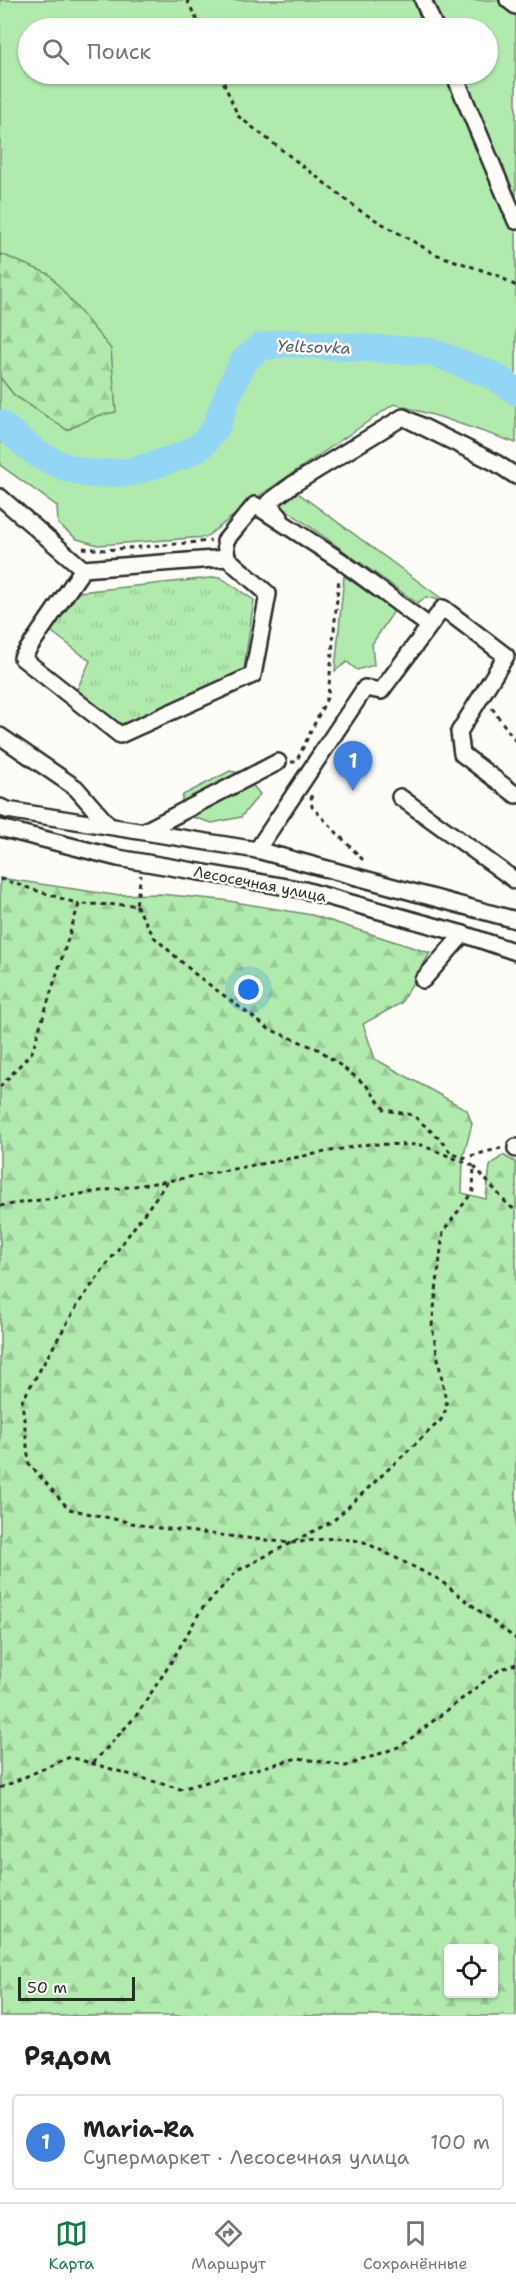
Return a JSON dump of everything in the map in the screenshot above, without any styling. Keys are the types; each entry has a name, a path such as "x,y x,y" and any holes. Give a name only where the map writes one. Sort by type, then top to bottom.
{"street":[{"path":"423,0 431,18"},
{"path":"508,0 516,6"},
{"path":"458,84 516,221"},
{"path":"285,523 268,503 292,485 403,417 496,463 516,476"},
{"path":"0,497 83,569 227,558"},
{"path":"83,569 22,658 120,735 254,675 268,594 227,558 225,541 255,505 341,561 429,626"},
{"path":"257,850 365,688 381,690 443,608 506,656 459,732 462,754 516,795"},
{"path":"0,736 76,788 109,826"},
{"path":"145,831 278,762"},
{"path":"400,797 516,881"},
{"path":"0,807 257,850 516,920"},
{"name":"Лесосечная улица","path":"0,828 118,858 304,890 463,934 516,952"},
{"path":"423,980 463,934"}],"path":[{"path":"187,0 196,18"},
{"path":"224,84 238,116 362,212 435,254 499,276 516,286"},
{"path":"80,547 105,550 225,541"},
{"path":"278,762 296,762 328,696 341,561"},
{"path":"482,694 516,742"},
{"path":"310,771 312,807 370,868"},
{"path":"144,863 136,905 154,937 195,974 269,1029 320,1050 366,1085 386,1110 413,1115 442,1141 450,1152 463,1158 512,1148"},
{"path":"0,879 80,904 136,905"},
{"path":"0,1086 32,1052 80,904"},
{"path":"0,1206 168,1181 369,1144 421,1145 474,1166 509,1206 516,1210"},
{"path":"93,1763 136,1716 170,1664 201,1610 237,1571 333,1521 441,1420 447,1407 432,1326 444,1232 473,1191 474,1166"},
{"path":"168,1181 78,1304 22,1401 29,1464 69,1509 150,1527 291,1543 333,1538 362,1541 438,1579 516,1639"},
{"path":"0,1788 70,1757 180,1789 298,1758 346,1766 401,1746 499,1670 516,1664"}],"green space":[{"path":"0,0 516,0 516,443 394,404 262,494 206,537 98,545 77,539 58,524 57,506 0,465 0,377 14,395 67,430 97,416 0,256"},
{"path":"1,254 49,274 111,349 116,412 97,416 67,430 14,395 0,377"},
{"path":"283,482 445,601 426,597 417,603 281,506 267,493"},
{"path":"344,576 394,611 372,644 374,665 357,670 347,662 335,671"},
{"path":"220,577 254,600 243,675 121,726 75,694 90,661 48,629 79,592"},
{"path":"230,771 243,774 260,794 241,817 212,823 189,816 180,807 183,795"},
{"path":"0,878 114,895 159,894 223,900 312,915 430,953 401,1003 363,1024 375,1059 467,1110 472,1124 463,1158 462,1193 486,1199 490,1166 503,1155 515,1162 516,1168 516,2016 0,2016"}],"waterway":[{"name":"Yeltsovka","path":"0,424 39,455 65,467 90,474 132,472 182,456 202,445 216,427 243,362 260,347 286,343 432,352 494,376 516,391"}],"place":[{"name":"Maria-Ra","path":"353,791"}]}
